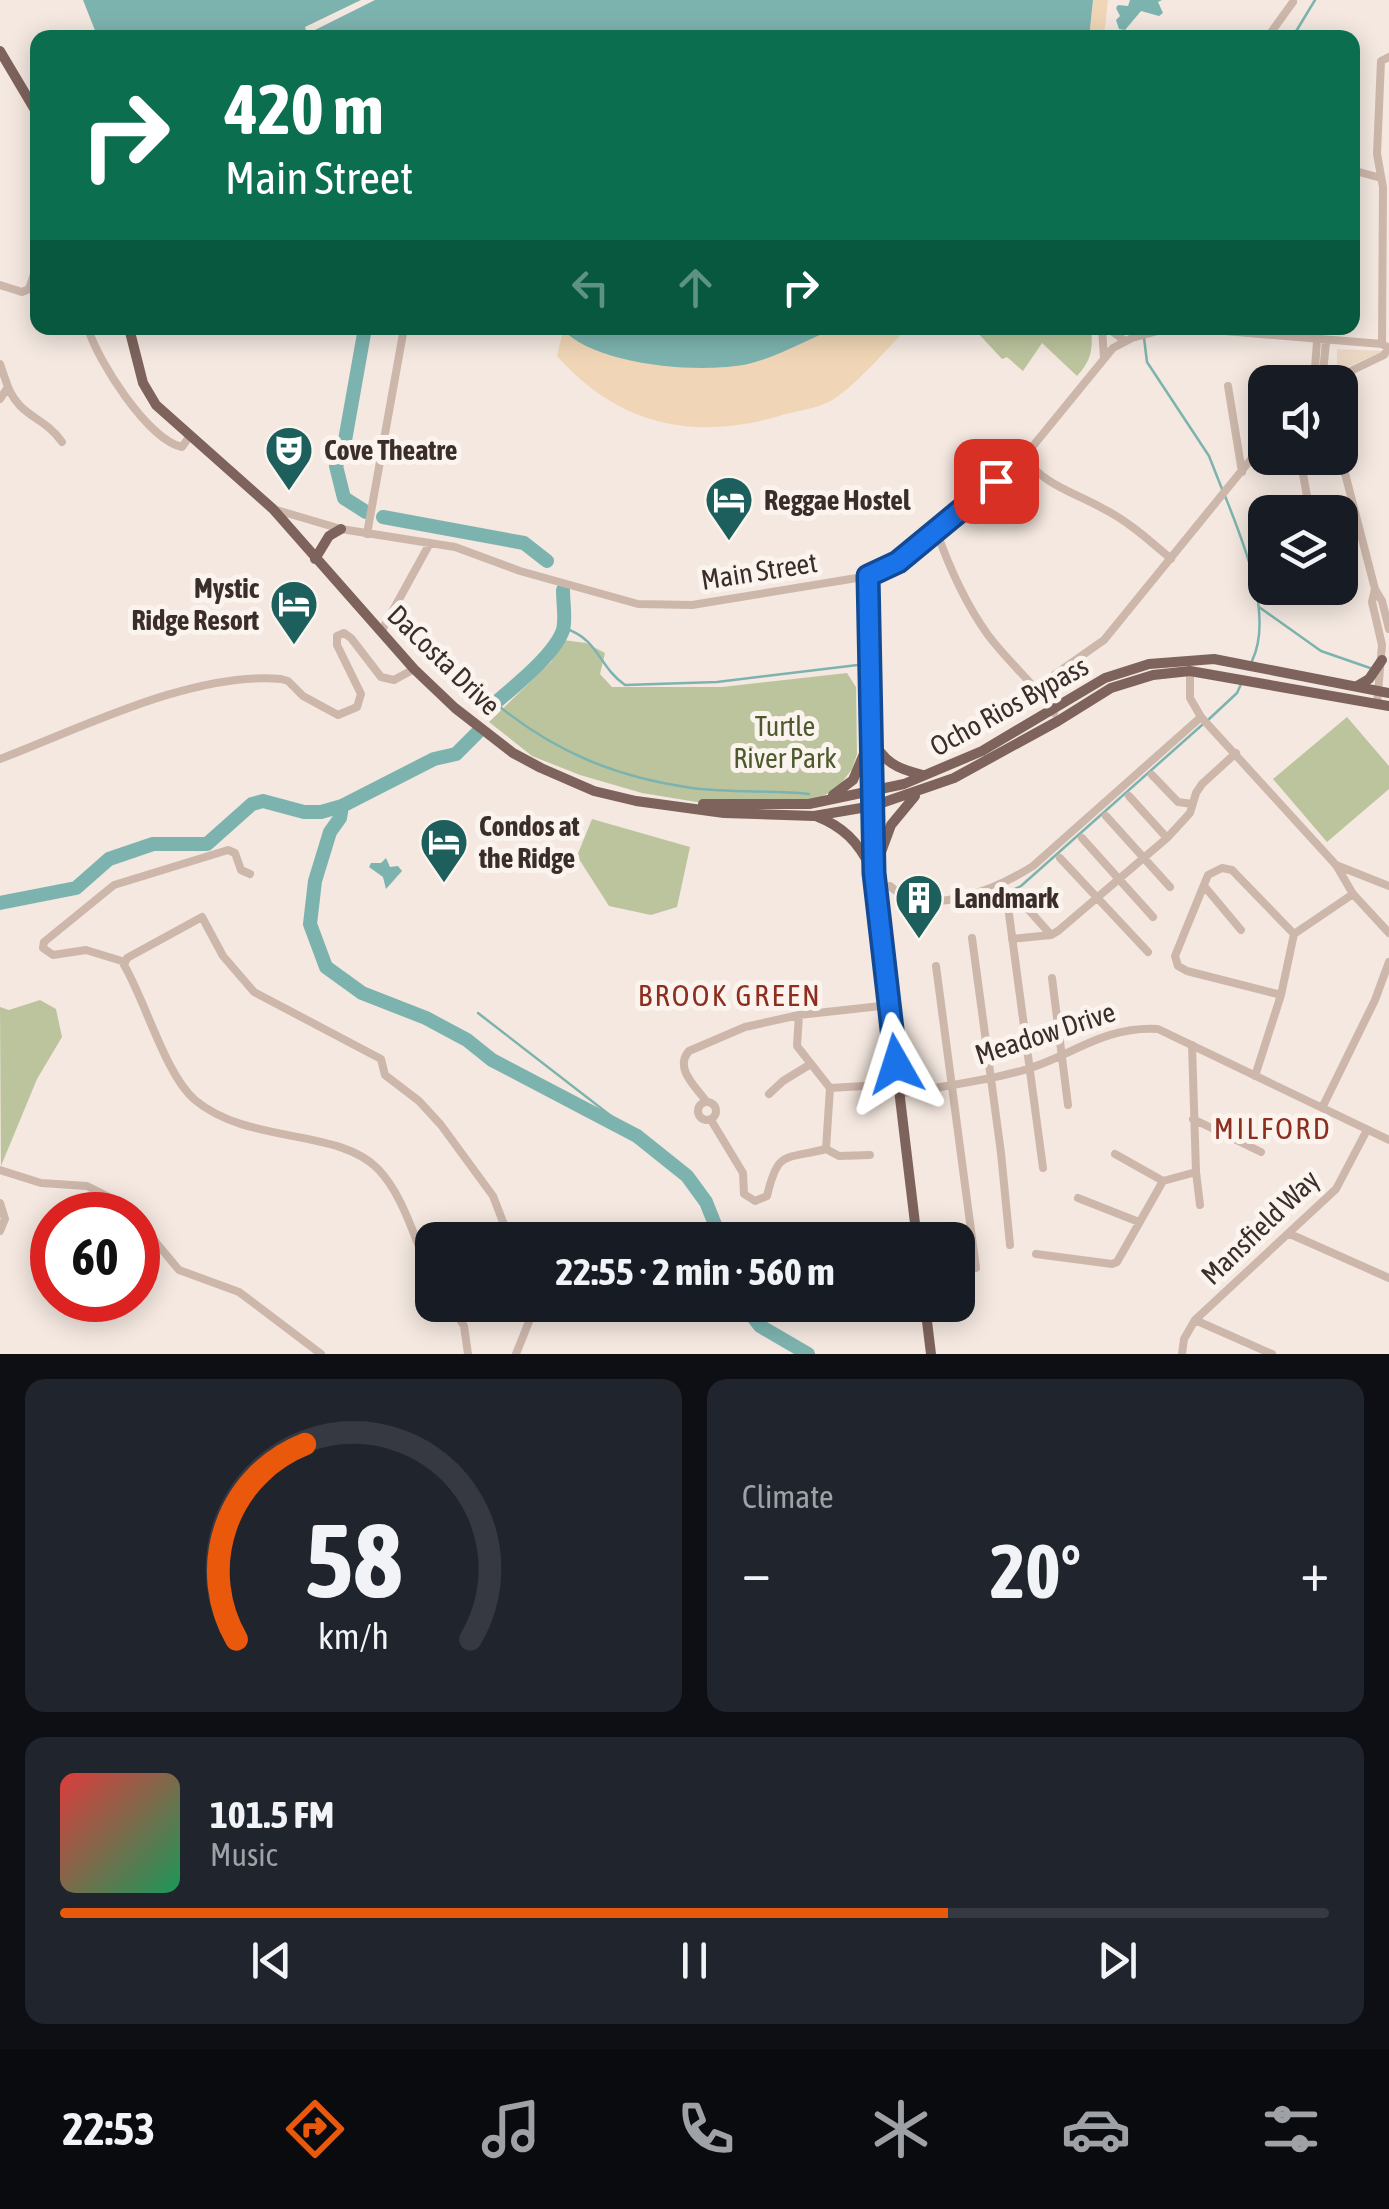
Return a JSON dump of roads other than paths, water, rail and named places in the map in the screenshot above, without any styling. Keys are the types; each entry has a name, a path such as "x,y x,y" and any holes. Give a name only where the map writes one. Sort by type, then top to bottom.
{"main road":[{"path":"0,50 30,101"},
{"name":"DaCosta Drive","path":"131,335 144,384 156,405 273,509 414,669 484,732 541,768 594,791 676,805"},
{"path":"314,560 329,536 341,529"},
{"name":"Ocho Rios Bypass","path":"676,805 809,804 872,793 928,776 982,751 1105,678 1149,664 1190,660 1235,663 1386,689"},
{"path":"1358,686 1369,679 1382,660"},
{"name":"Ocho Rios Bypass","path":"676,805 724,813 814,816 873,806 924,790 978,766 1111,688 1153,675 1190,672 1384,705"},
{"path":"870,737 887,761 900,770 928,776"},
{"path":"809,804 842,791 853,780 870,737"},
{"path":"874,873 892,825 910,800 924,790"},
{"path":"872,793 875,889 915,1222"},
{"path":"814,816 848,833 874,873"},
{"path":"927,1322 931,1354"}],"street":[{"path":"1274,30 1293,2"},
{"path":"1358,367 1384,355 1386,347 1377,154 1381,62 1389,58"},
{"path":"1360,172 1381,178"},
{"path":"0,285 22,292 30,286"},
{"path":"91,335 107,370 158,435 170,445 182,448 189,438"},
{"path":"368,534 403,335"},
{"path":"1104,358 1105,335"},
{"path":"1118,335 1128,340"},
{"name":"Main Street","path":"273,509 341,529 455,547 520,572 638,604 692,605 868,576 886,570 1024,458 1104,358 1128,340 1143,335"},
{"path":"1261,335 1386,347"},
{"path":"1317,365 1321,341"},
{"path":"1321,341 1323,365"},
{"path":"0,364 16,405 49,424 62,442"},
{"path":"1228,386 1242,472"},
{"path":"0,399 8,387"},
{"path":"1024,458 1044,480 1104,508 1171,559"},
{"path":"1037,688 1104,640 1248,464"},
{"path":"1345,475 1389,629"},
{"path":"936,530 950,567 989,636 1037,688 1058,721"},
{"path":"382,632 430,543"},
{"path":"868,576 872,793"},
{"path":"1375,589 1389,588"},
{"path":"1375,589 1372,602 1382,644 1384,705"},
{"path":"0,759 145,702 234,681 281,679 338,714 352,710 358,707 361,694 336,644 337,636 344,633 381,677 394,680 414,669"},
{"path":"1190,672 1190,698 1203,719 1336,865 1353,894 1389,933"},
{"path":"875,889 890,886 899,895 924,903 1006,883 1033,866 1203,719"},
{"path":"1012,939 1051,934 1100,898 1167,838 1190,813 1202,784 1236,754"},
{"path":"1152,776 1178,802 1192,804"},
{"path":"1130,796 1167,838"},
{"path":"1106,816 1170,887"},
{"path":"1082,838 1153,917"},
{"path":"250,874 241,870 235,853 228,850 124,881 97,896 50,934 43,948 46,953 62,956 90,951 125,962 186,1092 208,1110 244,1128 326,1144 354,1152 368,1161 386,1178 415,1239"},
{"path":"1060,858 1148,952"},
{"path":"1336,865 1389,886"},
{"path":"1281,995 1187,971 1178,966 1175,956 1212,871 1222,868 1232,870 1294,934"},
{"path":"1204,887 1242,930"},
{"path":"1255,1076 1281,995 1294,934 1353,894"},
{"path":"1020,900 1051,934"},
{"path":"1009,914 1043,1168"},
{"path":"125,962 202,917 224,956 254,992 381,1059 385,1075 441,1125 493,1196 503,1222"},
{"path":"972,938 1010,1245"},
{"path":"1322,1108 1375,1000 1389,962"},
{"path":"936,966 976,1268"},
{"path":"1052,978 1068,1106"},
{"path":"870,1155 838,1156 826,1149 784,1159 774,1167 768,1196 762,1201 749,1200 744,1194 742,1173 711,1120 702,1118 698,1112 706,1101 682,1068 683,1058 689,1051 745,1027 890,1004"},
{"path":"799,1016 797,1046 830,1088 826,1149"},
{"name":"Meadow Drive","path":"900,1094 1028,1069 1114,1031 1158,1029 1389,1140"},
{"path":"1192,1046 1200,1205"},
{"path":"770,1094 810,1065"},
{"path":"830,1088 864,1086"},
{"path":"1194,1119 1261,1152"},
{"name":"Mansfield Way","path":"1182,1354 1184,1339 1195,1320 1336,1189 1367,1130"},
{"path":"1114,1154 1164,1181"},
{"path":"0,1170 41,1183 86,1186 101,1192"},
{"path":"1036,1254 1117,1262 1164,1181 1196,1172"},
{"path":"1078,1198 1139,1222"},
{"path":"0,1203 5,1219 0,1231"},
{"path":"1290,1234 1389,1278"},
{"path":"160,1247 179,1270 239,1292 322,1354"},
{"path":"1195,1320 1272,1354"},
{"path":"462,1322 468,1354"},
{"path":"516,1354 529,1322"}],"water":[{"path":"83,0 1093,0 1090,30 95,30"},
{"path":"1130,0 1162,0 1158,2 1163,13 1159,16 1141,11 1125,30 1119,29 1116,8 1128,6"},
{"path":"570,335 820,335 759,361 703,368 622,359"},
{"path":"386,858 390,867 398,866 402,871 386,889 383,877 369,867"}],"waterway":[{"path":"1297,30 1315,0"},
{"path":"364,335 344,446 336,466 344,498 366,512"},
{"path":"1144,338 1147,362 1209,456 1222,489"},
{"path":"1225,496 1258,600 1258,643 1252,661"},
{"path":"383,517 524,543 547,561"},
{"path":"486,711 529,674 558,640 564,626 563,590"},
{"path":"1259,607 1321,651 1370,668"},
{"path":"564,628 592,646 625,685 717,682 866,664"},
{"path":"1208,720 1237,693 1242,682"},
{"path":"495,703 563,749 637,777 707,790 809,794"},
{"path":"997,898 1021,886 1202,725"},
{"path":"0,903 76,888 109,859 153,844 207,844 252,804 263,801 304,812 342,806 434,759 456,754 477,733"},
{"path":"342,806 315,881 310,924 326,967 362,993 426,1018 467,1040 492,1060 637,1136 687,1176 706,1202 714,1222"},
{"path":"478,1013 637,1136"},
{"path":"757,1322 808,1354"}],"place":[{"name":"Cove Theatre","path":"289,492"},
{"name":"Reggae Hostel","path":"729,542"},
{"name":"Mystic Ridge Resort","path":"294,646"},
{"name":"Condos at the Ridge","path":"444,884"},
{"name":"Landmark","path":"919,940"}],"district":[{"name":"BROOK GREEN","path":"730,996"},
{"name":"MILFORD","path":"1273,1129"}],"park label":[{"name":"Turtle River Park","path":"785,742"}]}
